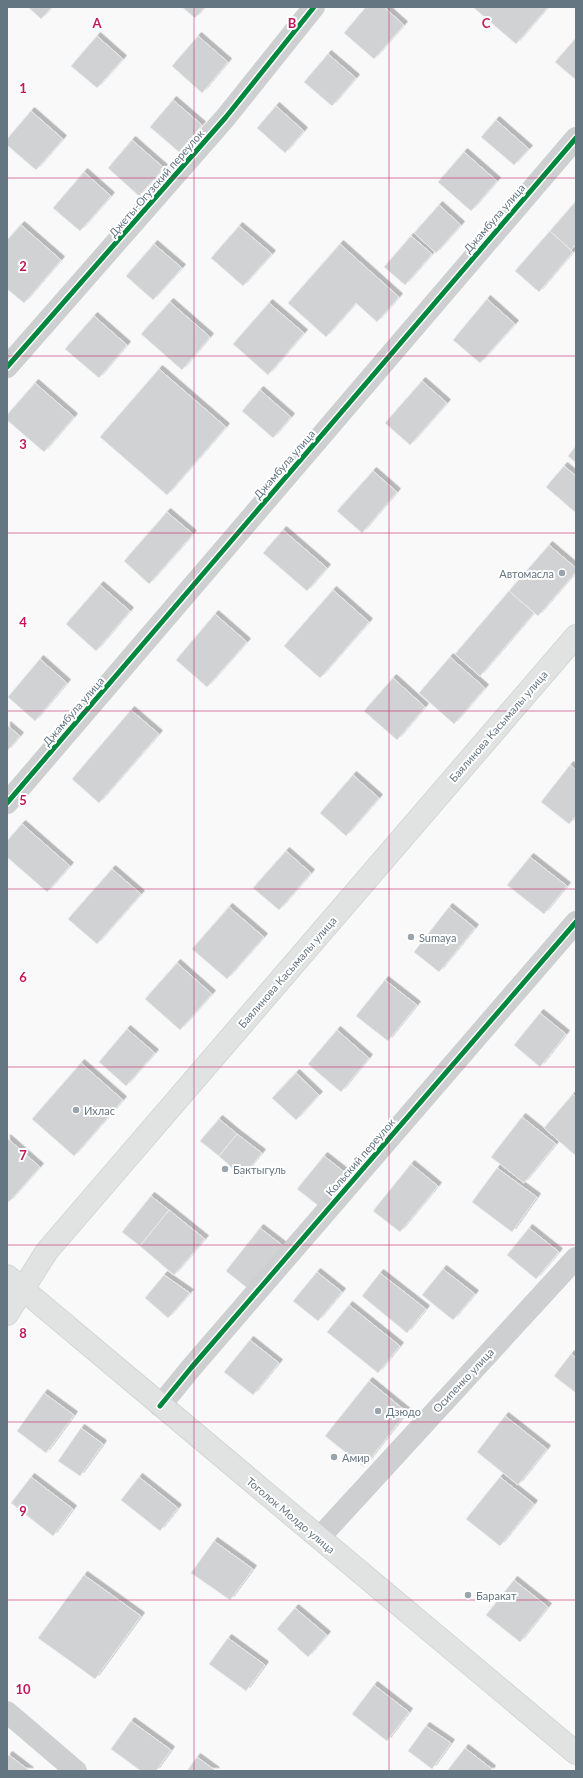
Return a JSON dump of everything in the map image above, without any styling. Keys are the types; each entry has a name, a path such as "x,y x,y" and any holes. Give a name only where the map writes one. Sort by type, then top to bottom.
{"main road":[{"name":"Баялинова Касымалы улица","path":"7,1314 15,1282 47,1252 576,636"},
{"name":"Тоголок Молдо улица","path":"15,1282 160,1406 576,1753"}],"street":[{"name":"Джеты-Огузский переулок","path":"7,367 226,117 314,7"},
{"name":"Джамбула улица","path":"7,804 576,138"},
{"name":"Кольский переулок","path":"160,1406 576,922"},
{"name":"Осипенко улица","path":"319,1538 576,1258"},
{"path":"7,1712 76,1771"}],"building":[{"path":"28,7 52,7 41,19"},
{"path":"182,7 205,7 195,18"},
{"path":"366,7 384,7 404,25 374,59 344,33"},
{"path":"473,7 548,7 516,44"},
{"path":"97,36 123,59 97,88 71,66"},
{"path":"198,36 228,62 202,93 172,66"},
{"path":"576,38 576,80 555,62"},
{"path":"328,54 356,78 332,106 304,82"},
{"path":"173,100 202,125 179,152 150,127"},
{"path":"276,106 304,131 285,153 257,128"},
{"path":"31,111 63,139 36,170 7,145 7,139"},
{"path":"496,120 529,149 514,165 481,137"},
{"path":"132,140 164,168 139,196 108,168"},
{"path":"464,152 497,181 471,211 438,182"},
{"path":"84,172 111,196 80,231 53,208"},
{"path":"576,201 576,244 571,250 550,231"},
{"path":"439,205 461,225 436,253 414,233"},
{"path":"21,225 61,260 24,303 7,289 7,240"},
{"path":"239,226 272,254 243,286 211,258"},
{"path":"550,231 573,252 539,292 515,271"},
{"path":"411,236 432,254 405,285 384,267"},
{"path":"154,244 182,268 153,300 126,276"},
{"path":"340,244 399,297 377,322 356,303 326,337 288,303"},
{"path":"487,299 515,324 480,363 453,340"},
{"path":"170,302 210,337 182,370 141,334"},
{"path":"269,303 304,333 268,375 233,344"},
{"path":"94,316 127,345 99,378 65,349"},
{"path":"159,369 226,427 167,495 100,437"},
{"path":"422,381 447,403 410,445 385,423"},
{"path":"35,383 74,417 44,452 7,420 7,415"},
{"path":"260,390 291,417 273,438 242,411"},
{"path":"576,446 576,463 568,456"},
{"path":"564,466 576,476 576,513 546,487"},
{"path":"373,471 397,492 362,533 337,511"},
{"path":"167,512 193,534 149,584 124,561"},
{"path":"283,530 327,568 307,591 263,553"},
{"path":"549,545 576,568 576,572 538,616 509,591"},
{"path":"100,585 130,611 96,651 66,624"},
{"path":"333,590 369,622 320,678 284,646"},
{"path":"509,591 534,613 480,676 455,654"},
{"path":"215,614 247,642 207,687 176,660"},
{"path":"450,657 485,688 454,724 419,693"},
{"path":"40,659 67,683 35,721 8,697"},
{"path":"393,678 425,707 397,740 364,711"},
{"path":"131,710 159,734 99,803 72,779"},
{"path":"7,725 20,736 7,751"},
{"path":"570,765 576,770 576,816 569,824 541,802"},
{"path":"353,775 379,798 346,836 320,813"},
{"path":"22,824 70,866 47,892 7,857 7,841"},
{"path":"286,851 311,873 279,910 253,888"},
{"path":"530,857 567,886 544,914 507,885"},
{"path":"112,869 141,894 97,944 68,919"},
{"path":"229,907 264,937 227,979 192,949"},
{"path":"449,907 475,928 439,972 414,952"},
{"path":"177,963 212,994 180,1030 145,999"},
{"path":"385,980 417,1005 388,1041 356,1016"},
{"path":"540,1013 566,1034 540,1067 514,1045"},
{"path":"127,1029 155,1053 126,1086 99,1062"},
{"path":"337,1030 369,1058 341,1092 308,1064"},
{"path":"81,1063 123,1100 74,1156 32,1119"},
{"path":"296,1073 319,1095 296,1120 272,1098"},
{"path":"573,1094 576,1097 576,1156 544,1128"},
{"path":"522,1117 556,1144 524,1183 491,1157"},
{"path":"219,1119 237,1134 219,1156 200,1141"},
{"path":"237,1134 262,1153 242,1177 219,1156"},
{"path":"7,1138 40,1167 9,1202 7,1200"},
{"path":"324,1156 352,1178 325,1211 297,1189"},
{"path":"411,1164 438,1186 400,1232 373,1211"},
{"path":"497,1168 537,1197 512,1232 472,1202"},
{"path":"151,1196 169,1210 140,1246 122,1232"},
{"path":"169,1210 205,1239 174,1275 140,1246"},
{"path":"260,1228 286,1248 251,1291 226,1271"},
{"path":"529,1228 559,1252 536,1279 507,1255"},
{"path":"443,1269 475,1294 453,1320 422,1295"},
{"path":"317,1272 342,1292 318,1321 293,1301"},
{"path":"380,1273 426,1309 407,1333 362,1296"},
{"path":"164,1275 190,1293 168,1318 145,1298"},
{"path":"349,1305 400,1346 378,1373 327,1332"},
{"path":"250,1340 279,1363 253,1395 224,1372"},
{"path":"571,1354 576,1358 576,1393 554,1376"},
{"path":"369,1381 407,1412 364,1467 325,1436"},
{"path":"44,1393 74,1415 46,1453 17,1431"},
{"path":"505,1416 547,1449 518,1485 477,1452"},
{"path":"81,1428 103,1444 80,1476 58,1461"},
{"path":"31,1477 73,1509 53,1536 11,1503"},
{"path":"139,1477 178,1508 160,1531 121,1500"},
{"path":"500,1477 534,1504 500,1546 466,1519"},
{"path":"214,1541 253,1569 230,1600 191,1573"},
{"path":"84,1575 141,1616 95,1679 38,1638"},
{"path":"514,1580 548,1607 520,1642 486,1615"},
{"path":"295,1608 327,1635 308,1657 277,1629"},
{"path":"228,1638 265,1665 246,1691 209,1664"},
{"path":"374,1685 409,1712 387,1741 352,1714"},
{"path":"131,1721 171,1750 156,1771 141,1771 111,1749"},
{"path":"426,1726 451,1743 432,1769 408,1751"},
{"path":"465,1748 492,1769 491,1771 447,1771"},
{"path":"9,1755 30,1771 7,1771 7,1757"},
{"path":"197,1757 216,1771 187,1771"}],"cycle path":[{"path":"7,367 226,117 314,7"},
{"path":"7,803 576,138"},
{"path":"160,1406 191,1368 576,922"}],"place":[{"name":"Автомасла","path":"562,573"},
{"name":"Sumaya","path":"411,937"},
{"name":"Ихлас","path":"76,1110"},
{"name":"Бактыгуль","path":"225,1169"},
{"name":"Дзюдо","path":"378,1411"},
{"name":"Амир","path":"334,1457"},
{"name":"Баракат","path":"468,1595"}]}
